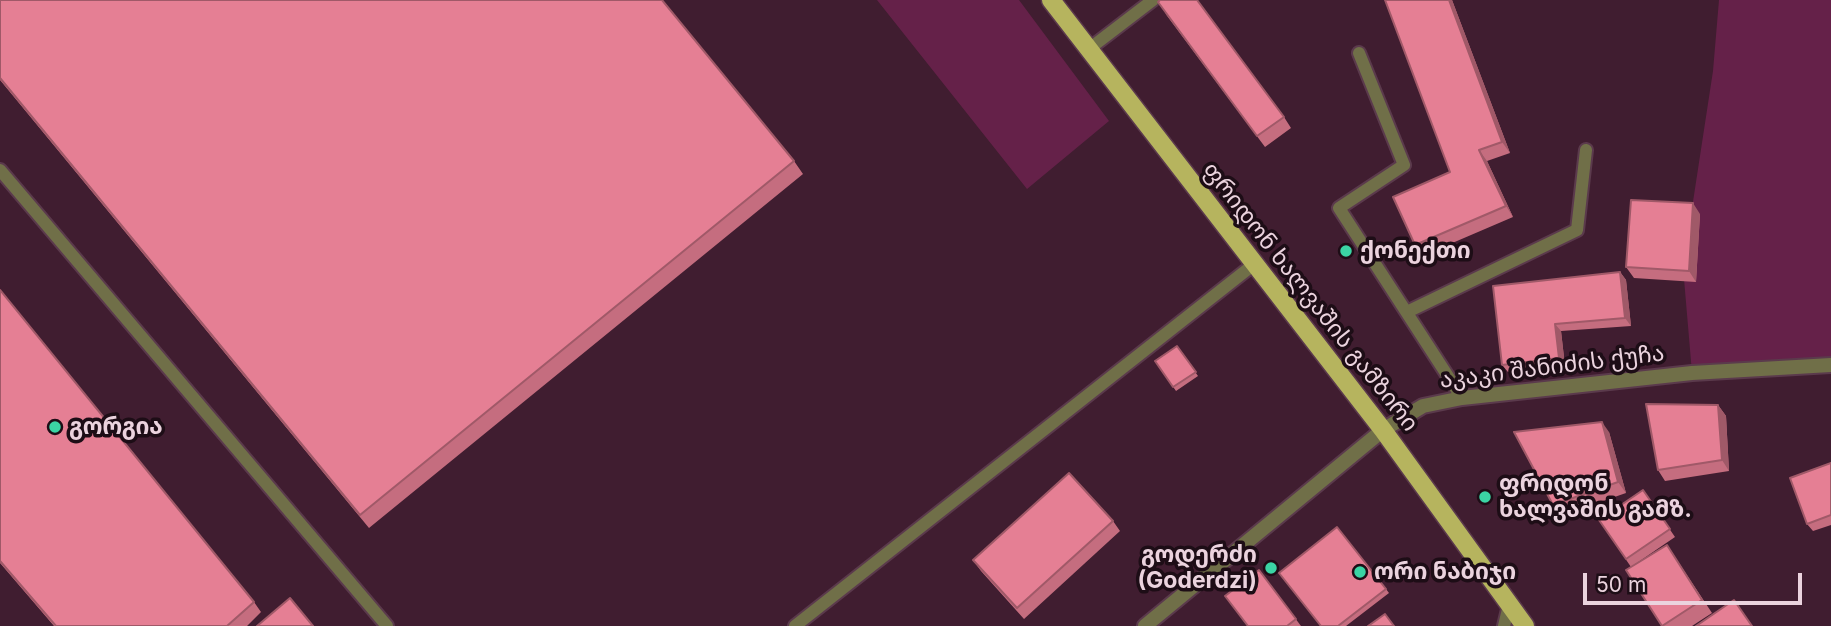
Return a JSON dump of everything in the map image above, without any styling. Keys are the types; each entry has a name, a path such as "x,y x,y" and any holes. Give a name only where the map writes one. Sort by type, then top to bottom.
{"main road":[{"name":"ფრიდონ ხალვაშის გამზირი","path":"1051,0 1383,430 1525,626"}],"street":[{"name":"აკაკი შანიძის ქუჩა","path":"1145,626 1383,430 1423,405 1462,398 1692,373 1831,365"}],"lane":[{"path":"1089,50 1153,0"},
{"path":"1359,53 1404,165 1339,208 1462,398"},
{"path":"1407,312 1577,230 1586,150"},
{"path":"0,170 387,626"},
{"path":"795,626 1253,265"},
{"path":"1504,626 1509,605"}],"shaded area":[{"path":"877,0 1019,0 1109,121 1027,189"},
{"path":"1719,0 1831,0 1831,365 1692,373 1683,267 1713,71"}],"building":[{"path":"0,0 662,0 794,161 360,515 0,78"},
{"path":"1197,0 1284,117 1257,136 1158,2"},
{"path":"1385,0 1449,0 1502,142 1479,150 1506,206 1415,245 1393,197 1450,172"},
{"path":"1631,200 1693,203 1689,271 1626,267"},
{"path":"1620,272 1625,318 1555,324 1559,358 1502,365 1493,286"},
{"name":"გორგია","path":"0,290 254,602 227,626 56,626 0,561"},
{"path":"1177,346 1196,372 1173,387 1155,361"},
{"path":"1646,404 1718,405 1722,460 1658,470"},
{"path":"1602,422 1618,482 1553,505 1514,432"},
{"path":"1831,463 1831,515 1807,524 1790,478"},
{"path":"1069,473 1113,521 1017,608 973,560"},
{"path":"1643,490 1670,529 1626,559 1599,520"},
{"path":"1337,527 1386,589 1338,626 1321,626 1279,573"},
{"path":"1667,545 1702,600 1662,626 1626,570"},
{"path":"1259,570 1296,619 1287,626 1248,626 1225,596"},
{"path":"290,598 313,626 257,626"},
{"path":"1734,600 1752,626 1696,626"},
{"path":"1385,614 1394,626 1368,626"}],"place":[{"name":"ქონექთი","path":"1346,251"},
{"name":"გორგია","path":"55,427"},
{"name":"ფრიდონ ხალვაშის გამზ.","path":"1485,497"},
{"name":"გოდერძი (Goderdzi)","path":"1271,568"},
{"name":"ორი ნაბიჯი","path":"1360,572"}]}
